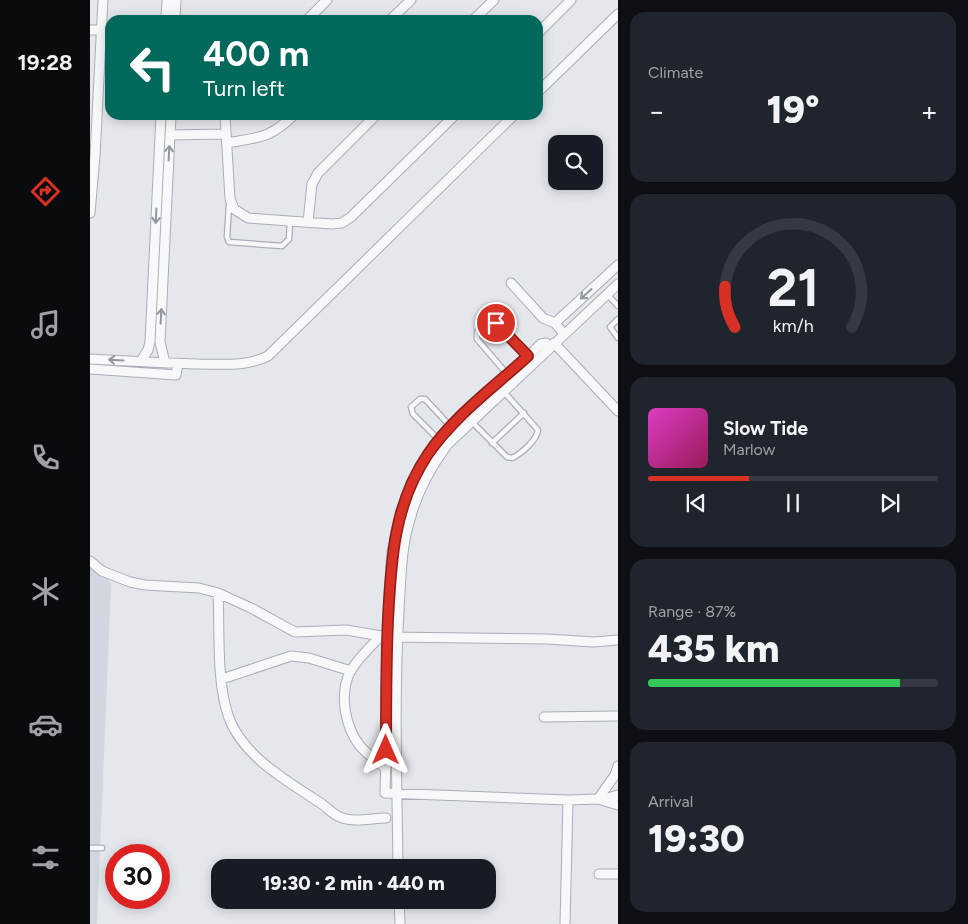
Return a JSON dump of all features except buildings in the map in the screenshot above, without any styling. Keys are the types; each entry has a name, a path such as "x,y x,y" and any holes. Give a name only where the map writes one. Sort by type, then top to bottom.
{"street":[{"path":"90,213 103,0"},
{"path":"167,0 171,15"},
{"path":"171,15 176,0"},
{"path":"312,15 327,0"},
{"path":"395,15 411,0"},
{"path":"478,15 494,0"},
{"path":"543,28 571,0"},
{"path":"543,87 618,14"},
{"path":"90,30 102,30"},
{"path":"141,362 150,342 161,120"},
{"path":"165,364 160,342 171,120"},
{"path":"225,120 230,199 234,209 243,216 337,224 347,220 449,120"},
{"path":"170,135 226,139 268,136 289,120"},
{"path":"308,222 311,190 318,173 371,120"},
{"path":"90,359 165,364 242,364 254,362 268,356 509,120"},
{"path":"555,323 618,265"},
{"path":"511,283 543,318 555,323 564,334"},
{"path":"398,859 397,636 403,553 410,516 421,488 447,445 618,284"},
{"path":"150,342 160,342"},
{"path":"618,411 552,345 542,343 451,427 439,440 416,474 400,513 392,552 384,636 385,793 568,800 602,799 618,795"},
{"path":"90,369 176,375 178,364"},
{"path":"90,560 102,571 145,585 199,588 218,593 295,632 346,630 384,636 594,642 618,640"},
{"path":"218,593 222,679 225,702 232,726 247,747 297,788 340,817 352,819 386,818"},
{"path":"384,636 351,671 345,693 346,712 351,729 362,748 386,769"},
{"path":"222,679 292,656 309,658 351,671"},
{"path":"544,717 618,716"},
{"path":"602,799 618,766"},
{"path":"602,799 618,805"},
{"path":"565,924 568,800"},
{"path":"599,874 618,874"},
{"path":"399,909 400,924"}],"lane":[{"path":"230,199 226,237 230,242 282,246 289,239 290,221"},
{"path":"607,294 618,306"},
{"path":"618,319 610,327 618,338"},
{"path":"507,374 476,339 477,332 493,321 528,356"},
{"path":"471,421 506,456 512,458 517,456 538,433 536,427 503,392"},
{"path":"439,440 412,414 411,407 420,399 425,399 451,427"},
{"path":"492,443 524,413"},
{"path":"90,848 102,848"}],"shaded area":[{"path":"90,569 99,569 111,584 97,924 90,924"}],"route":[{"path":"386,750 387,637 395,530 412,483 428,454 451,427 528,356 496,323"}]}
